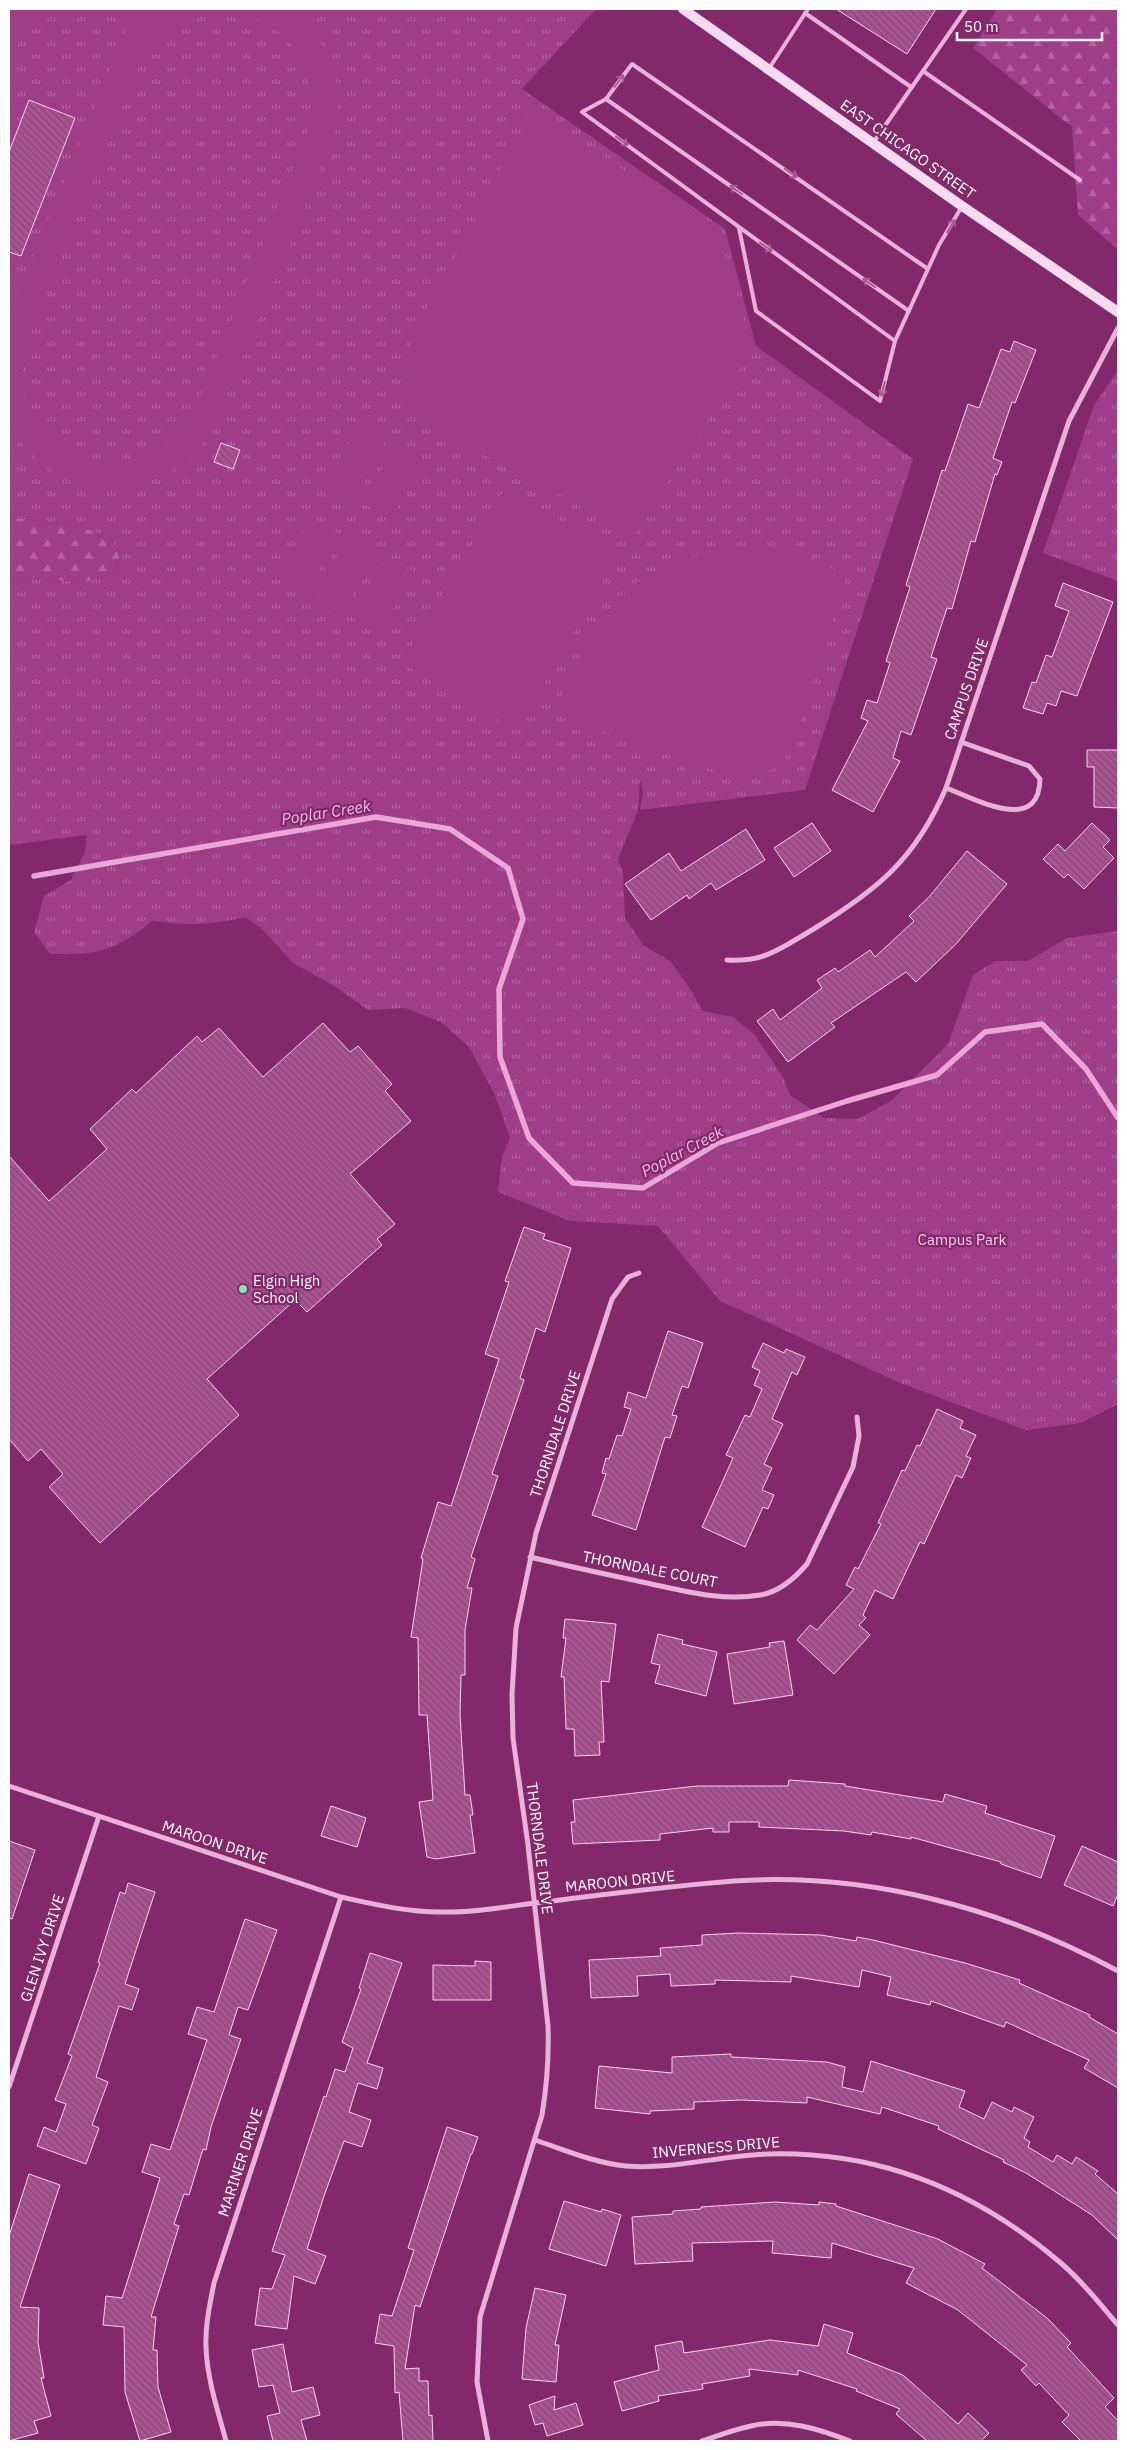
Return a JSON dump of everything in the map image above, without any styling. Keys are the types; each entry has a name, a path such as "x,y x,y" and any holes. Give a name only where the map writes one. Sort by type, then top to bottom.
{"main road":[{"name":"EAST CHICAGO STREET","path":"683,9 962,206 1118,312"}],"street":[{"name":"CAMPUS DRIVE","path":"727,960 760,958 777,951 851,906 882,882 918,842 934,817 946,788 1069,421 1118,328"},
{"path":"946,788 1001,808 1018,810 1031,806 1040,792 1040,779 1029,766 961,742"},
{"name":"THORNDALE DRIVE","path":"488,2441 477,2382 480,2317 488,2286 535,2140 547,2088 549,2055 548,2026 513,1738 512,1695 516,1628 530,1557 612,1300 619,1287 628,1277 639,1273"},
{"name":"THORNDALE COURT","path":"530,1557 705,1596 737,1597 762,1595 781,1588 807,1564 853,1466 859,1436 857,1417"},
{"name":"MAROON DRIVE","path":"9,1786 341,1897 387,1907 440,1912 734,1881 821,1882 869,1887 928,1898 1033,1930 1080,1951 1118,1971"},
{"name":"GLEN IVY DRIVE","path":"9,2087 99,1816"},
{"name":"MARINER DRIVE","path":"226,2441 210,2379 206,2348 207,2316 214,2282 341,1897"},
{"name":"INVERNESS DRIVE","path":"535,2140 597,2160 626,2166 661,2166 768,2154 804,2154 843,2159 916,2176 958,2192 1030,2238 1063,2265 1118,2325"},
{"path":"702,2441 752,2426 776,2423 812,2428 850,2441"}],"lane":[{"path":"873,143 966,9"},
{"path":"768,70 807,11 911,87"},
{"path":"895,341 582,112 606,99 632,64 928,268"},
{"path":"923,71 1080,180"},
{"path":"606,99 909,311"},
{"path":"739,227 756,312 880,401 895,341 928,268 962,206"}],"green space":[{"name":"Elgin High School","path":"9,9 596,9 522,89 725,229 756,346 913,459 805,790 640,810 643,792 640,779 638,810 618,859 623,873 625,918 643,945 671,962 693,993 702,1011 733,1017 755,1035 783,1077 790,1095 824,1118 858,1119 891,1101 948,1044 973,975 995,961 1028,961 1067,938 1118,931 1118,1404 1081,1423 1026,1430 898,1382 720,1301 658,1226 570,1221 498,1192 502,1157 510,1138 495,1095 469,1047 441,1022 405,1008 368,1010 334,986 293,963 265,932 246,917 199,924 152,921 127,939 105,950 81,954 50,954 34,932 44,896 71,880 85,852 87,835 9,845 9,577 85,582 114,573 120,556 111,538 82,527 9,517"},
{"path":"9,9 32,9 29,22 9,61"},
{"path":"135,9 290,9 304,22 316,36 325,51 337,83 337,119 333,138 210,435 188,459 162,476 134,485 106,487 78,482 51,469 28,450 9,423 9,315","holes":["216,12 240,14 261,21 279,32 294,48 304,66 310,86 312,109 308,132 192,416 167,444 138,458 107,462 77,454 51,438 32,413 23,382 25,345 143,56 158,38 174,25 184,20"]},
{"path":"997,9 1118,9 1118,250 1078,215 1072,127 973,48"},
{"path":"531,112 717,229 749,338 748,355 635,534 444,434 409,405 400,387 413,337"},
{"path":"1118,370 1118,581 1043,553 1094,405"},
{"path":"358,424 387,438 355,500 327,486"},
{"path":"395,443 423,457 392,519 364,504"},
{"path":"505,488 619,554 517,730 402,663"},
{"path":"9,517 82,527 111,538 120,556 114,573 85,582 9,577"},
{"path":"310,518 338,533 307,594 279,580"},
{"path":"346,537 375,552 344,613 315,599"},
{"path":"749,549 778,551 847,573 796,737 781,765 759,775 737,778 555,714 586,646 603,619 623,595 646,576 675,562 708,553"},
{"path":"384,556 412,571 381,632 352,618"}],"building":[{"path":"836,9 936,9 907,54"},
{"path":"29,100 75,118 21,256 9,252 9,152"},
{"path":"1014,341 1036,350 1015,403 1012,402 993,458 1002,462 997,475 995,474 975,542 971,541 952,609 947,608 931,657 937,659 911,735 901,731 893,758 900,761 873,812 832,790 868,721 861,718 867,700 877,703 890,663 886,661 910,587 906,585 942,470 945,471 968,404 979,408 1001,349 1010,352"},
{"path":"221,443 240,450 233,469 214,462"},
{"path":"1063,583 1113,602 1077,696 1061,691 1056,706 1047,703 1043,714 1023,708 1032,682 1036,683 1046,655 1052,657 1069,611 1055,606"},
{"path":"1087,750 1118,750 1118,808 1094,807 1094,767 1087,767"},
{"path":"812,823 831,851 794,877 774,848"},
{"path":"1092,823 1110,840 1103,847 1114,858 1084,889 1068,874 1064,878 1043,859 1058,844 1065,851"},
{"path":"746,829 765,860 716,890 711,883 689,899 687,895 651,920 625,884 669,853 681,871"},
{"path":"967,851 1007,884 956,944 916,982 906,972 831,1023 835,1027 788,1062 757,1021 773,1009 780,1020 822,988 817,980 835,968 838,972 870,950 875,957 914,921 909,916 929,897"},
{"name":"Elgin High School","path":"323,1023 350,1052 358,1046 392,1084 385,1091 411,1121 350,1174 395,1224 377,1239 382,1245 307,1312 295,1300 207,1379 239,1415 100,1543 49,1487 63,1474 41,1449 28,1461 9,1439 9,1156 49,1201 107,1149 90,1129 132,1089 136,1093 197,1036 202,1042 219,1028 263,1077"},
{"path":"524,1227 545,1234 543,1239 571,1248 545,1332 536,1328 520,1378 524,1380 492,1474 498,1476 471,1557 475,1559 467,1588 472,1588 465,1630 465,1675 461,1675 460,1715 465,1795 470,1795 473,1815 470,1815 475,1853 436,1859 427,1857 419,1802 433,1800 427,1715 419,1715 418,1638 411,1637 423,1559 421,1558 438,1502 451,1506 499,1359 485,1354 509,1282 505,1281"},
{"path":"668,1331 703,1343 688,1388 682,1386 672,1415 677,1416 670,1438 665,1437 636,1530 592,1515 606,1474 602,1473 606,1458 609,1459 617,1435 622,1436 631,1409 624,1407 628,1392 646,1398"},
{"path":"763,1343 784,1353 786,1349 805,1357 797,1375 792,1372 772,1419 783,1424 764,1464 772,1468 762,1490 774,1495 768,1509 763,1507 745,1547 702,1527 733,1458 726,1455 745,1415 750,1417 762,1389 754,1385 760,1371 752,1367"},
{"path":"937,1409 963,1421 960,1428 976,1435 966,1456 971,1458 962,1478 956,1475 924,1544 920,1542 893,1599 875,1590 863,1615 866,1618 859,1625 870,1635 834,1674 797,1640 810,1625 817,1630 854,1589 846,1585 855,1567 858,1569 881,1524 878,1523 902,1470 905,1471 917,1445 920,1446"},
{"path":"565,1619 616,1624 609,1682 601,1681 604,1742 599,1742 600,1755 575,1756 574,1729 566,1729 564,1677 561,1677 566,1638 563,1638"},
{"path":"658,1634 683,1640 682,1644 717,1652 706,1696 655,1683 660,1665 651,1663"},
{"path":"784,1641 793,1695 734,1704 727,1654 770,1647 769,1643"},
{"path":"789,1780 845,1784 845,1786 943,1802 945,1794 987,1806 985,1813 1055,1836 1041,1878 1001,1864 1001,1862 911,1837 911,1839 872,1832 871,1835 844,1831 759,1827 759,1822 729,1822 729,1832 713,1832 713,1828 660,1834 660,1840 573,1844 571,1822 575,1822 573,1800 697,1786 788,1786"},
{"path":"331,1806 366,1818 357,1847 321,1836"},
{"path":"9,1841 35,1850 12,1919 9,1918"},
{"path":"1082,1846 1118,1862 1118,1894 1113,1906 1064,1885"},
{"path":"128,1883 155,1892 125,1984 139,1989 132,2010 119,2006 96,2077 108,2082 92,2125 99,2128 86,2164 37,2146 44,2127 56,2132 66,2104 55,2100 72,2056 68,2054 100,1963 98,1962 120,1892 125,1894"},
{"path":"245,1919 277,1930 248,2010 238,2007 229,2035 241,2039 211,2127 206,2150 203,2149 189,2195 184,2194 174,2224 179,2226 151,2317 156,2317 153,2350 157,2350 158,2387 171,2432 140,2441 125,2392 124,2327 103,2325 106,2296 122,2298 160,2178 142,2172 151,2144 170,2150 207,2040 188,2034 197,2007 214,2012"},
{"path":"738,1933 821,1935 856,1941 857,1937 965,1963 1020,1980 1019,1983 1090,2015 1089,2017 1118,2034 1118,2088 1084,2068 1089,2060 1006,2022 1004,2027 931,2001 930,2005 887,1995 891,1977 862,1970 859,1987 791,1976 791,1982 715,1980 715,1984 671,1986 670,1974 637,1976 638,1996 591,1998 589,1960 661,1956 660,1948 702,1945 702,1935"},
{"path":"370,1953 402,1963 367,2063 383,2068 377,2089 358,2083 349,2112 371,2120 362,2147 344,2141 324,2196 307,2249 326,2256 315,2284 294,2276 287,2329 255,2325 260,2288 272,2289 285,2255 272,2251 324,2096 326,2097 335,2069 345,2072 353,2048 342,2042 361,1989 359,1988"},
{"path":"475,1961 491,1962 491,2000 433,2000 433,1965 475,1966"},
{"path":"731,2054 731,2057 827,2062 845,2067 842,2087 863,2092 871,2061 965,2091 959,2107 984,2119 992,2102 1012,2112 1014,2107 1034,2117 1024,2138 1030,2142 1028,2147 1053,2162 1057,2155 1072,2164 1076,2157 1098,2171 1095,2174 1118,2194 1118,2240 1092,2215 1026,2173 1003,2162 1004,2160 938,2129 939,2126 882,2107 880,2114 807,2097 807,2103 741,2100 694,2102 694,2109 650,2111 650,2114 595,2108 599,2066 672,2073 672,2057"},
{"path":"447,2127 478,2137 420,2307 415,2305 405,2369 419,2368 419,2381 428,2381 429,2416 432,2415 433,2441 403,2441 399,2392 395,2393 394,2346 375,2343 380,2314 392,2316 414,2250 408,2248"},
{"path":"29,2174 60,2185 20,2307 39,2308 38,2342 44,2378 41,2378 51,2416 34,2421 38,2433 9,2441 9,2236"},
{"path":"564,2201 601,2212 602,2209 621,2215 606,2266 549,2249"},
{"path":"775,2202 819,2205 819,2202 836,2204 836,2206 938,2239 985,2264 982,2268 1047,2318 1071,2343 1067,2347 1114,2398 1105,2407 1118,2421 1118,2441 1081,2441 1062,2422 1069,2415 1039,2383 1036,2386 1021,2370 1027,2365 958,2310 906,2283 914,2268 832,2243 831,2258 772,2253 773,2241 692,2243 693,2261 635,2264 632,2217 673,2214 673,2211 701,2209 701,2207"},
{"path":"535,2288 566,2295 555,2345 559,2345 556,2382 522,2379 526,2328"},
{"path":"824,2324 853,2333 847,2353 903,2375 958,2424 968,2413 989,2433 981,2441 927,2441 896,2414 900,2409 856,2391 857,2389 798,2370 798,2375 749,2369 750,2376 702,2384 703,2389 658,2396 659,2401 622,2411 614,2382 659,2370 655,2346 682,2341 684,2353 770,2340 818,2346"},
{"path":"283,2344 292,2392 313,2387 320,2415 301,2420 307,2441 273,2441 267,2416 280,2413 273,2385 259,2387 252,2350"},
{"path":"555,2396 554,2410 576,2403 583,2425 547,2436 543,2423 535,2425 529,2405"}],"waterway":[{"name":"Poplar Creek","path":"34,876 376,817 450,829 508,868 523,919 499,989 500,1057 529,1138 573,1183 643,1188 718,1143 847,1101 937,1075 985,1032 1042,1024 1086,1069 1118,1118"}],"place":[{"name":"Elgin High School","path":"243,1289"}],"park label":[{"name":"Campus Park","path":"962,1239"}]}
